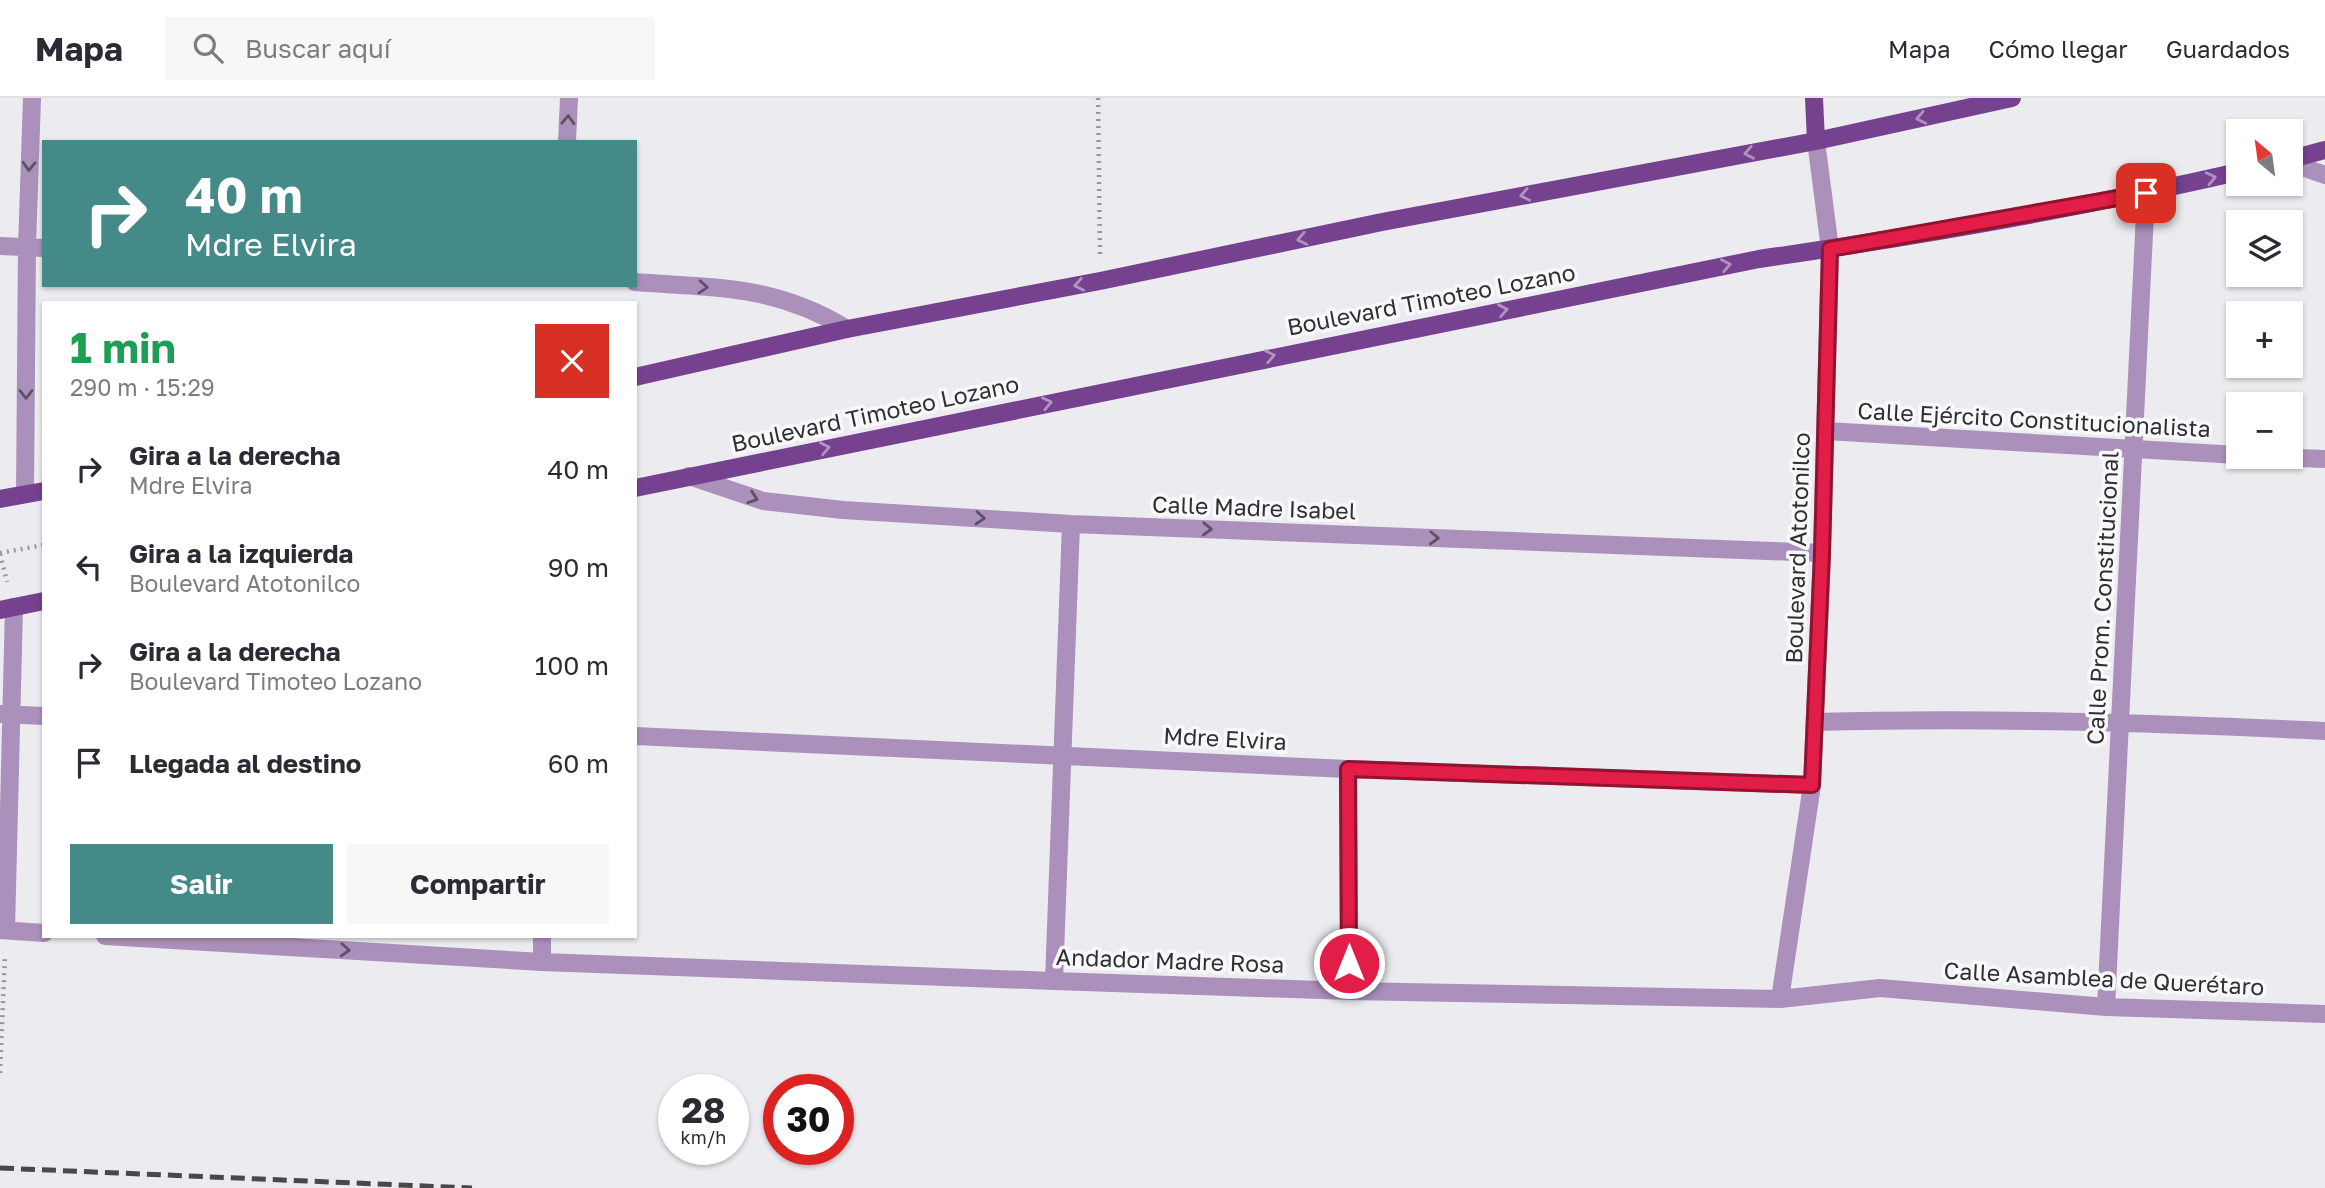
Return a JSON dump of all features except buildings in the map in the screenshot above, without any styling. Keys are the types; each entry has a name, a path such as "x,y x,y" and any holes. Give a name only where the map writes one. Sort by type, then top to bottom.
{"main road":[{"name":"Boulevard Atotonilco","path":"1814,98 1816,141"},
{"path":"637,377 847,329 1100,281 1382,222 1816,141 2012,98"},
{"path":"2303,157 2325,150"},
{"name":"Boulevard Timoteo Lozano","path":"637,488 1759,259 2146,193 2226,175"},
{"path":"0,499 42,491"},
{"path":"7,608 42,601"}],"street":[{"path":"25,494 35,248 32,98"},
{"path":"568,140 569,98"},
{"name":"Boulevard Atotonilco","path":"1780,999 1812,785 1815,722 1830,249 1816,141"},
{"path":"2303,166 2325,175"},
{"name":"Calle Prom. Constitucional","path":"2106,1007 2146,193"},
{"path":"0,246 35,248"},
{"path":"637,282 754,291 794,301 847,329"},
{"name":"Calle Ejército Constitucionalista","path":"1826,431 2226,455"},
{"path":"2303,458 2325,459"},
{"name":"Calle Madre Isabel","path":"689,476 763,501 843,510 1072,524 1822,553"},
{"path":"1054,981 1072,524"},
{"path":"7,608 3,930 42,933"},
{"path":"5,715 42,716"},
{"path":"1815,722 1931,719 2119,721 2325,731"},
{"name":"Mdre Elvira","path":"637,736 1348,769 1812,785"},
{"path":"1348,769 1349,991"},
{"name":"Andador Madre Rosa","path":"141,938 542,961 1349,991 1780,999 1880,988"},
{"path":"542,938 542,961"},
{"name":"Calle Asamblea de Querétaro","path":"1880,988 2106,1007 2325,1014"}],"path":[{"path":"1098,98 1100,281"},
{"path":"0,553 42,545"},
{"path":"0,1073 3,930"}],"railway":[{"path":"0,1168 472,1188"}],"route":[{"path":"1349,963 1348,769 1812,785 1822,553 1830,249 2146,193"}]}
